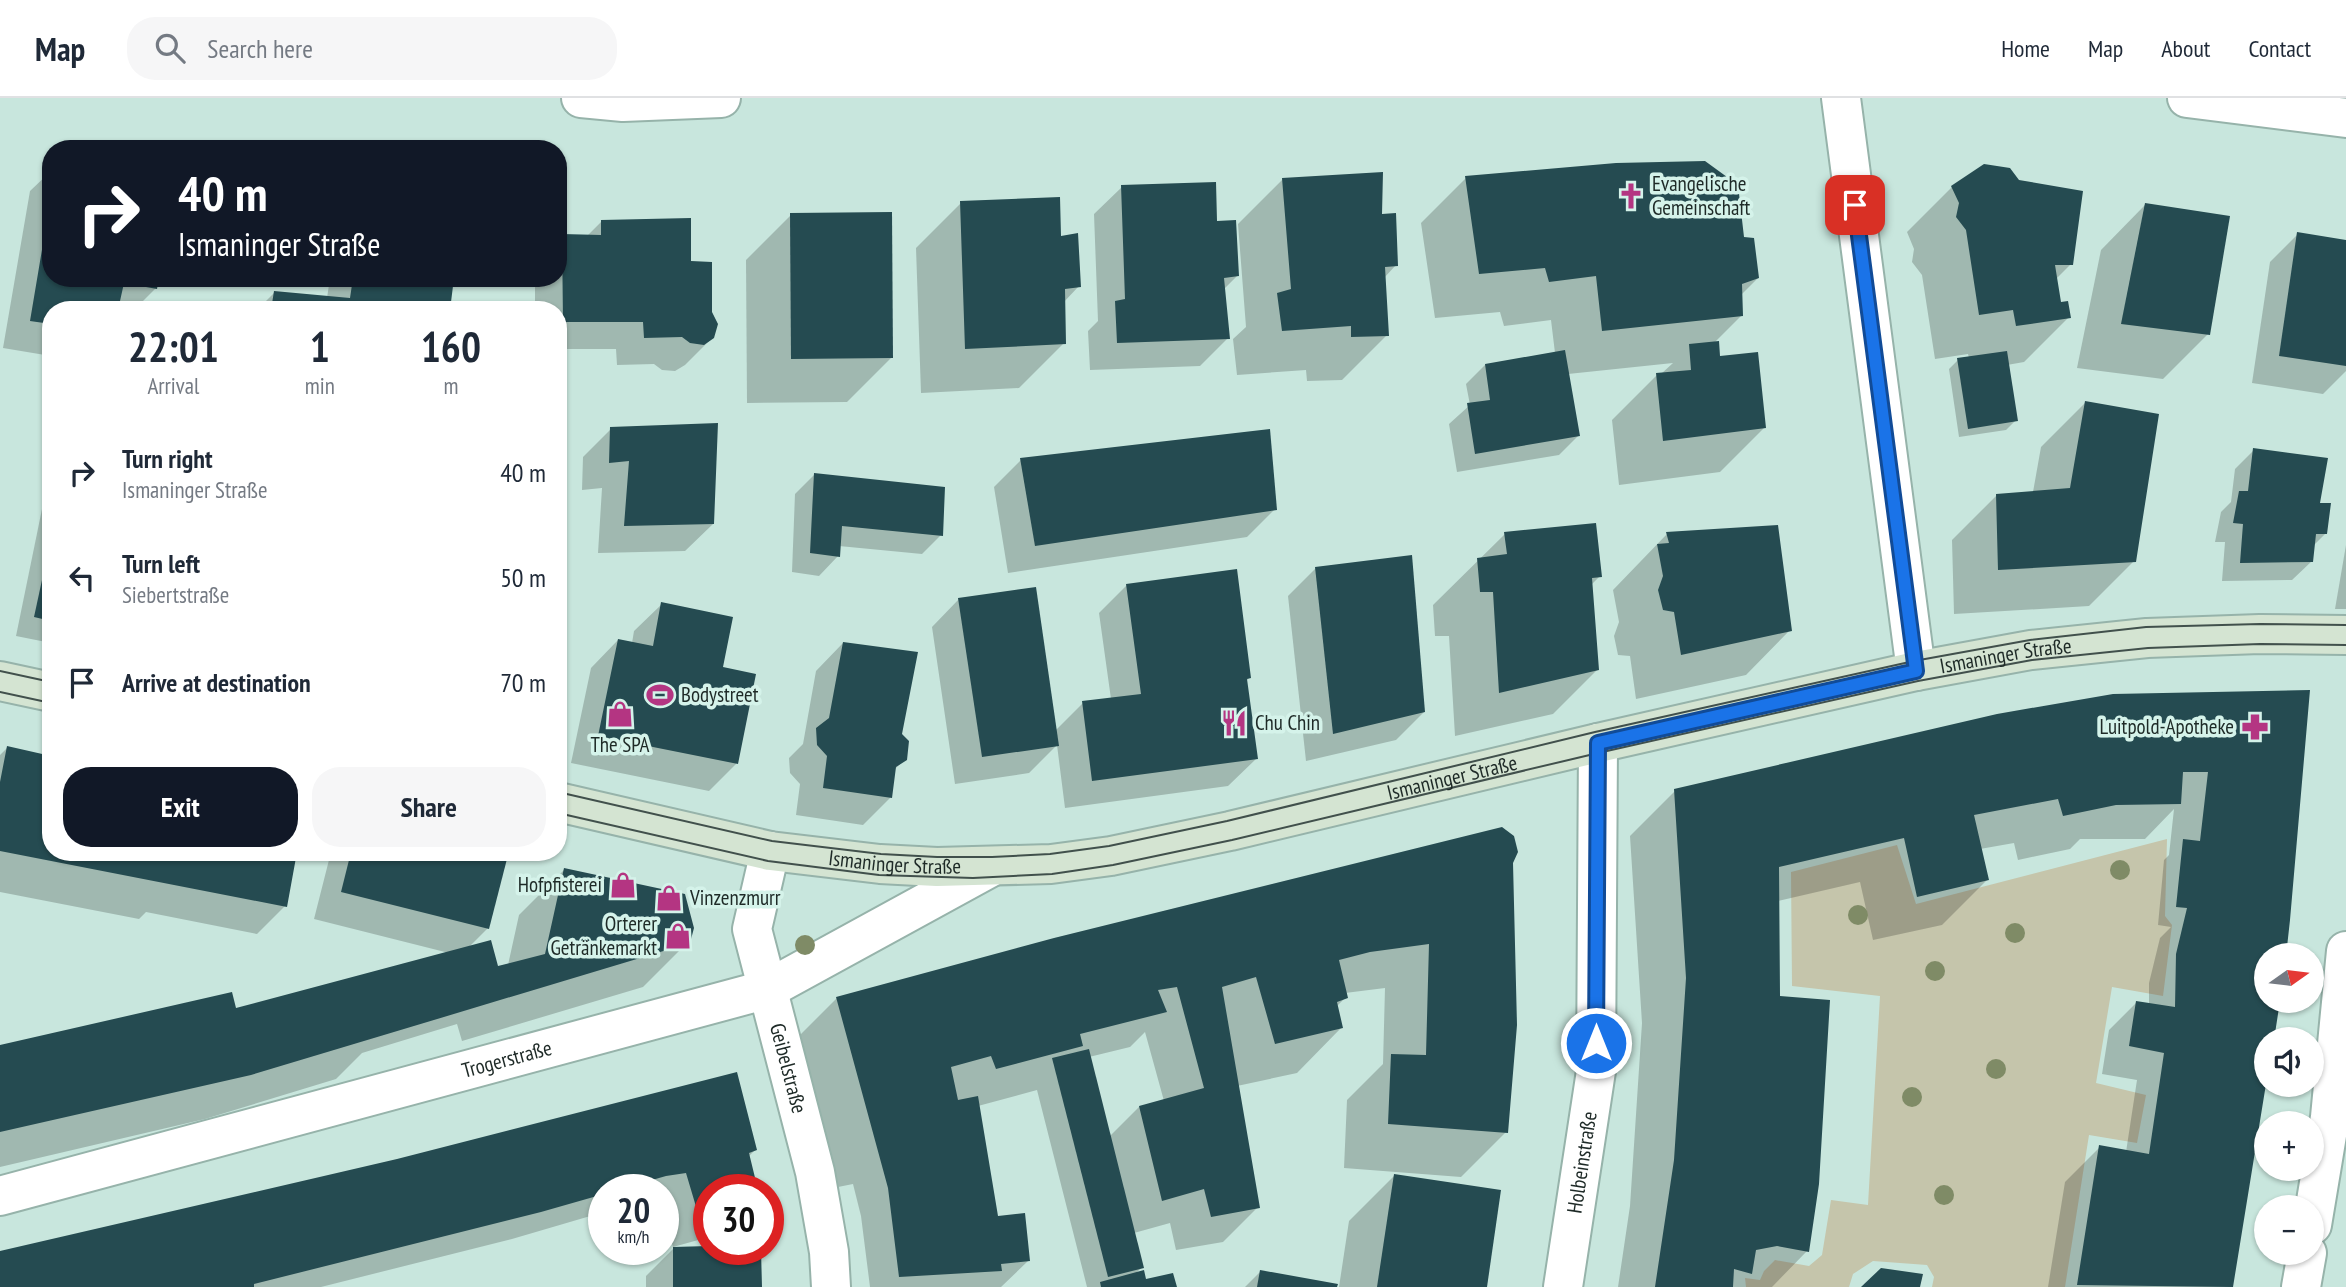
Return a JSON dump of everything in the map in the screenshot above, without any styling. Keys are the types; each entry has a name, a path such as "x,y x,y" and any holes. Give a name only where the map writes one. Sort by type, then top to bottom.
{"street":[{"path":"581,98 623,102 721,98"},
{"path":"1841,98 1916,671"},
{"path":"2187,98 2346,118"},
{"name":"Ismaninger Straße","path":"567,805 770,851 880,864 991,867 1051,864 1111,856 1230,831 1598,743 1916,671 2031,650 2147,638 2260,634 2346,635"},
{"path":"0,681 42,690"},
{"name":"Holbeinstraße","path":"1563,1287 1596,1071 1598,743"},
{"name":"Geibelstraße","path":"770,851 752,929 815,1172 829,1252 831,1287"},
{"name":"Trogerstraße","path":"0,1196 768,989 991,867"},
{"path":"2317,1195 2330,1116 2346,951"},
{"path":"2301,1287 2305,1265"}],"green space":[{"path":"2167,839 2165,916 2172,925 2163,996 2112,987 2096,1083 2146,1095 2137,1143 2089,1135 2065,1287 1932,1287 1934,1277 1927,1265 1873,1261 1853,1274 1849,1287 1746,1287 1745,1278 1760,1280 1764,1271 1775,1260 1809,1266 1822,1255 1831,1200 1868,1205 1880,996 1792,986 1791,872 1897,845 1916,904"}],"building":[{"path":"1705,161 1738,185 1744,237 1754,238 1759,278 1742,284 1743,316 1602,331 1596,276 1549,282 1545,268 1479,274 1465,176 1616,163"},
{"path":"1984,164 2010,168 2019,180 2083,191 2073,265 2055,265 2061,302 2068,301 2071,318 2016,326 2013,310 1979,315 1966,230 1956,217 1959,203 1951,186"},
{"path":"1383,172 1382,214 1396,213 1398,266 1385,267 1389,336 1351,337 1351,326 1282,331 1277,293 1291,289 1282,178"},
{"path":"1216,182 1217,221 1236,220 1239,276 1224,278 1230,339 1117,343 1115,301 1125,299 1121,185"},
{"path":"1060,197 1061,236 1078,233 1081,287 1065,289 1066,344 965,349 960,201"},
{"path":"2145,203 2230,216 2210,335 2121,324"},
{"path":"892,212 893,358 791,359 790,213"},
{"path":"691,218 691,261 712,262 712,312 718,324 714,338 704,345 690,343 682,337 644,338 643,322 567,322 567,301 563,301 563,287 567,287 567,234 601,235 601,220"},
{"path":"2297,232 2346,240 2346,366 2279,356"},
{"path":"42,250 42,287 123,287 120,301 42,301 42,323 30,321"},
{"path":"352,287 453,287 451,301 272,301 274,291 350,298"},
{"path":"1719,341 1720,356 1758,352 1766,428 1663,441 1656,373 1691,370 1689,344"},
{"path":"1565,350 1580,436 1475,454 1467,403 1490,400 1485,364"},
{"path":"2007,351 2018,421 1968,429 1957,358"},
{"path":"2085,401 2159,414 2136,562 1998,570 1996,494 2070,488"},
{"path":"718,423 714,524 624,526 629,461 609,463 610,427"},
{"path":"1270,429 1277,510 1035,546 1020,458"},
{"path":"2253,448 2328,458 2320,503 2331,503 2327,534 2316,534 2313,562 2240,563 2243,524 2233,523 2239,491 2248,491"},
{"path":"814,473 945,487 943,536 842,526 840,557 810,553"},
{"path":"1596,523 1602,577 1592,578 1599,670 1499,693 1493,592 1480,592 1477,558 1507,554 1504,532"},
{"path":"1778,525 1792,631 1681,655 1674,612 1663,610 1658,590 1663,576 1657,544 1669,543 1666,532"},
{"path":"1412,555 1425,712 1333,734 1315,567"},
{"path":"1237,569 1251,678 1247,679 1258,759 1092,781 1082,701 1141,694 1126,584"},
{"path":"42,580 42,619 34,617"},
{"path":"1036,587 1059,746 982,757 958,598"},
{"path":"661,602 733,617 723,667 756,674 738,764 598,736 618,639 653,646"},
{"path":"843,642 918,652 902,734 909,741 907,760 896,767 892,798 823,788 827,756 817,745 816,728 829,718"},
{"path":"2310,690 2287,943 2254,943 2254,1013 2278,1013 2276,1027 2254,1027 2254,1097 2264,1097 2262,1111 2254,1111 2254,1158 2233,1287 2077,1285 2099,1145 2149,1154 2164,1053 2129,1046 2136,1001 2175,1007 2176,954 2187,908 2176,907 2183,839 2200,841 2208,772 2183,772 2181,804 2116,805 2063,816 2058,799 1974,815 1989,880 1917,897 1904,838 1779,867 1780,996 1830,1000 1819,1184 1809,1252 1777,1246 1756,1250 1752,1274 1734,1269 1733,1287 1655,1287 1674,1160 1686,978 1674,789 1997,714 2113,694"},
{"path":"7,746 42,754 42,859 0,851 0,782"},
{"path":"1502,827 1514,836 1518,852 1513,863 1517,1025 1508,1133 1388,1124 1391,1054 1426,1055 1429,944 1370,952 1339,960 1348,998 1337,1002 1343,1028 1275,1044 1256,977 1222,987 1260,1208 1211,1217 1204,1189 1162,1201 1139,1106 1204,1088 1177,987 1158,990 1167,1012 1080,1034 1083,1046 996,1069 991,1056 951,1067 958,1100 978,1096 998,1216 1025,1213 1030,1261 1001,1264 1002,1271 899,1277 888,1188 836,997 1054,938"},
{"path":"51,861 295,861 287,907"},
{"path":"349,861 506,861 489,929 341,892"},
{"path":"564,868 685,894 694,928 690,943 251,1075 0,1132 0,1045 232,992 236,1008 491,940 498,966 545,954"},
{"path":"1089,1049 1144,1268 1108,1277 1052,1058"},
{"path":"737,1072 757,1150 749,1153 754,1174 693,1174 693,1196 686,1173 588,1174 588,1199 254,1284 254,1287 0,1287 0,1251 397,1159"},
{"path":"1394,1174 1501,1190 1487,1287 1377,1287"},
{"path":"693,1246 693,1265 761,1265 762,1287 673,1287 673,1265 679,1265 679,1247"},
{"path":"1881,1268 1923,1274 1920,1287 1861,1287"},
{"path":"1144,1270 1146,1279 1173,1273 1177,1287 1101,1287 1100,1282"},
{"path":"1260,1270 1338,1284 1337,1287 1257,1287"}],"tram line":[{"path":"567,794 772,841 881,854 937,857 1050,854 1109,846 1227,821 1595,732 1914,661 2030,640 2146,627 2346,625"},
{"path":"567,815 768,861 879,875 973,878 1052,874 1113,865 1232,840 1598,753 1918,681 2032,660 2148,648 2260,644 2346,645"},
{"path":"0,671 42,680"},
{"path":"0,692 42,701"}],"place":[{"name":"Evangelische Gemeinschaft","path":"1631,196"},
{"name":"Bodystreet","path":"660,695"},
{"name":"The SPA","path":"620,714"},
{"name":"Chu Chin","path":"1234,723"},
{"name":"Luitpold-Apotheke","path":"2255,727"},
{"name":"Hofpfisterei","path":"623,885"},
{"name":"Vinzenzmurr","path":"669,898"},
{"name":"Orterer Getränkemarkt","path":"678,936"}],"route":[{"path":"1596,1043 1598,743 1916,671 1855,205"}]}
